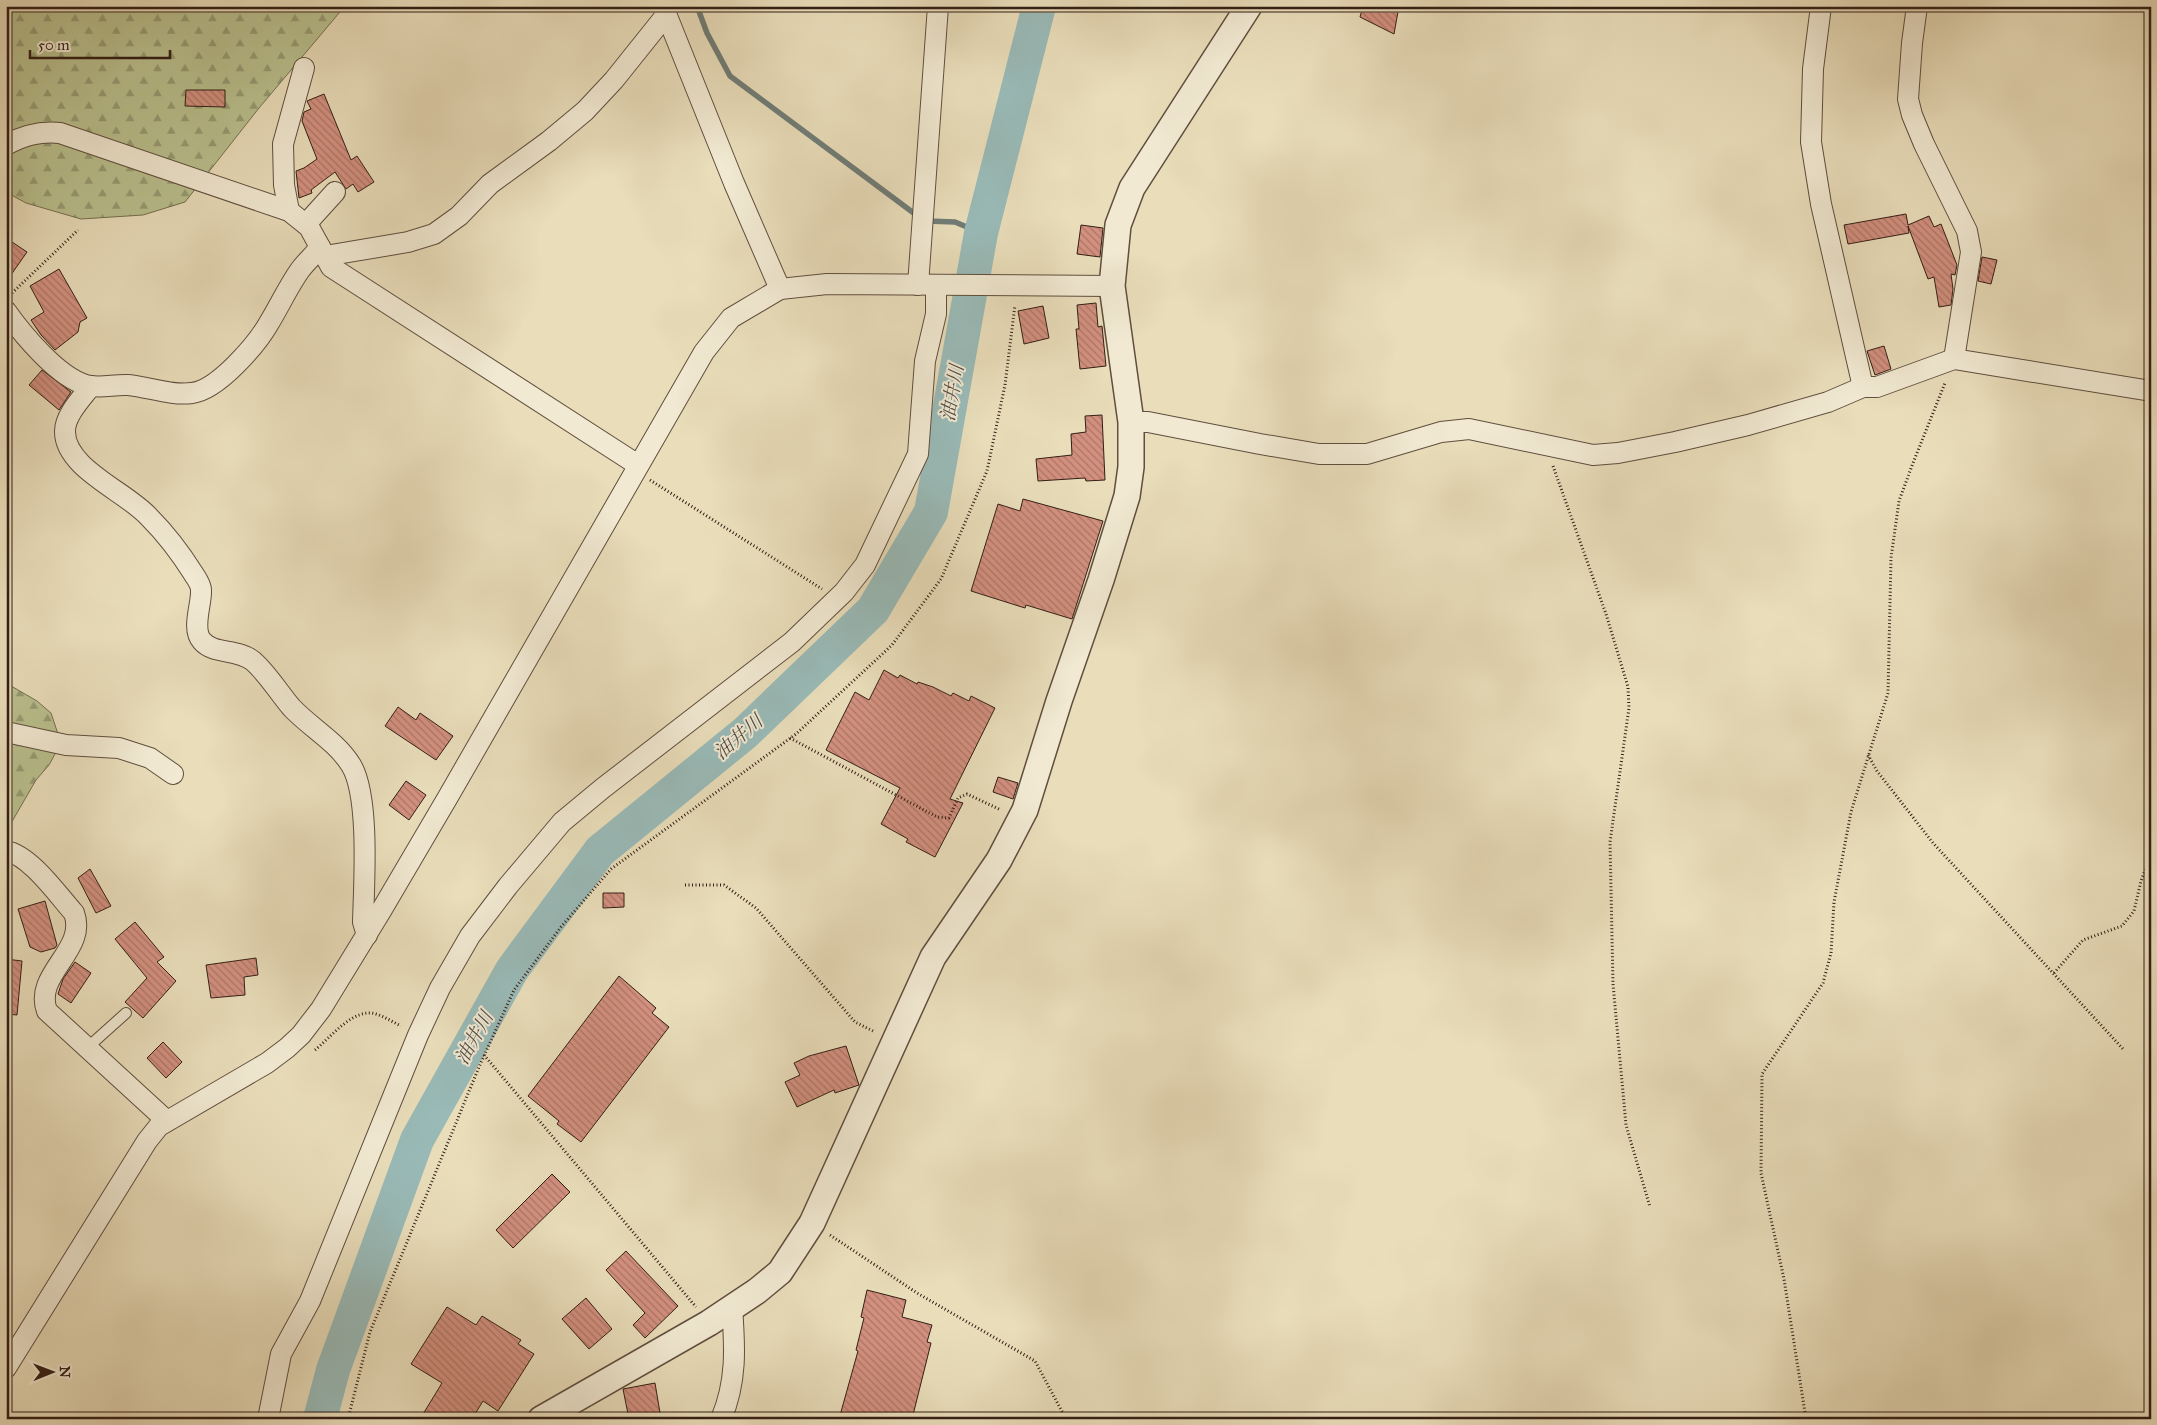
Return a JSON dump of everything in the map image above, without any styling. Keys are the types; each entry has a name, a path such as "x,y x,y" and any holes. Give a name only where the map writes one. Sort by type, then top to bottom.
{"street":[{"path":"268,1419 281,1354 310,1301 418,1035 440,988 470,936 508,886 562,822 603,788 792,642 838,598 865,565 918,454 925,361 936,314 927,285 922,221 938,6"},
{"path":"541,1419 709,1323 780,1272 812,1223 933,957 999,860 1026,810 1059,701 1120,523 1127,496 1131,466 1131,422 1112,286 1118,225 1132,188 1249,6"},
{"path":"1821,6 1813,69 1811,142 1821,204 1863,387"},
{"path":"1917,6 1908,99 1924,144 1966,231 1971,252 1954,359"},
{"path":"6,311 22,332 52,364 74,379 91,386 127,385 171,392 192,393 202,390 222,377 246,352 268,324 301,269 323,252 408,242 434,234 459,216 490,184 549,141 585,111 614,80 664,11"},
{"path":"664,11 734,183 780,289"},
{"path":"289,211 284,185 284,144 304,68"},
{"path":"6,145 31,134 44,132 60,133 289,211 306,224 331,267 637,468"},
{"path":"306,224 336,192"},
{"path":"6,1368 147,1141 159,1126 267,1063 301,1035 321,1009 453,789 704,352 717,333 731,318 780,289 827,284 1112,286"},
{"path":"1131,422 1148,422 1319,454 1367,454 1454,429 1484,431 1593,455 1637,450 1748,425 1828,402 1863,387 1877,387 1954,359 2151,391"},
{"path":"91,386 66,422 65,436 68,446 86,469 97,479 119,492 148,516 192,572 202,588 198,628 200,640 211,648 236,652 253,661 293,709 336,746 351,766 358,782 363,817 363,922 366,935"},
{"path":"6,732 66,745 119,748 150,758 173,774"},
{"path":"6,851 16,853 38,873 74,913 76,919 75,936 48,983 43,997 47,1011 167,1121"},
{"path":"721,1419 733,1384 736,1350 732,1308"}],"lane":[{"path":"87,1048 126,1013"}],"path":[{"path":"6,299 78,230"},
{"path":"348,1419 370,1332 484,1055 514,990 561,928 611,869 790,738 892,645 941,579 987,471 1005,385 1018,284"},
{"path":"1806,1419 1784,1280 1761,1173 1762,1074 1823,983 1831,953 1834,902 1851,812 1888,693 1890,558 1900,501 1912,462 1954,359"},
{"path":"1546,446 1606,614 1628,687 1629,708 1610,842 1613,984 1626,1125 1650,1207"},
{"path":"637,468 838,598"},
{"path":"790,738 937,817 949,818 958,798 967,794 1020,819"},
{"path":"1868,754 1877,771 1933,843 2124,1050"},
{"path":"2054,973 2083,940 2122,926 2134,911 2141,881 2151,854"},
{"path":"685,885 724,885 756,908 855,1022 894,1042"},
{"path":"313,1052 352,1019 362,1014 375,1014 418,1035"},
{"path":"484,1055 709,1323"},
{"path":"812,1223 917,1293 1035,1361 1066,1419"}],"green space":[{"path":"6,6 345,6 259,108 185,202 143,215 81,219 26,203 6,192"},
{"path":"6,683 37,701 51,713 61,743 49,765 36,780 6,832"}],"building":[{"path":"1363,6 1399,6 1394,34 1360,17"},
{"path":"186,90 225,90 225,107 185,106"},
{"path":"324,94 351,160 357,156 374,182 358,192 353,184 346,189 335,172 311,190 312,193 299,198 296,171 317,159 302,121 304,112 311,109 307,101"},
{"path":"1906,214 1908,225 1929,216 1934,227 1941,224 1957,265 1955,275 1951,274 1953,289 1951,305 1939,307 1934,277 1928,279 1908,226 1909,233 1848,244 1844,225"},
{"path":"1081,225 1103,228 1100,257 1077,254"},
{"path":"6,238 27,252 6,282"},
{"path":"1982,257 1997,260 1991,284 1978,281"},
{"path":"59,269 87,318 80,322 78,332 55,350 41,335 31,320 44,312 30,286"},
{"path":"1096,303 1098,327 1102,326 1106,366 1080,369 1076,329 1079,329 1077,305"},
{"path":"1043,306 1049,338 1024,344 1018,311"},
{"path":"1884,346 1891,369 1875,375 1867,351"},
{"path":"42,370 71,392 59,410 29,385"},
{"path":"1102,415 1105,480 1086,481 1085,478 1038,481 1036,459 1072,455 1071,434 1086,432 1085,416"},
{"path":"1023,499 1103,521 1072,619 1026,605 1025,608 971,591 998,504 1020,511"},
{"path":"884,670 898,678 900,675 917,684 918,682 933,687 951,696 953,693 969,701 971,696 995,708 950,799 963,803 935,857 906,842 908,839 881,824 900,788 826,750 855,692 869,700"},
{"path":"398,707 416,720 420,713 453,736 436,760 385,726"},
{"path":"998,777 1018,783 1013,799 993,792"},
{"path":"406,781 426,795 409,820 389,805"},
{"path":"90,869 111,906 96,913 78,878"},
{"path":"603,893 624,893 624,907 603,908"},
{"path":"45,901 57,945 55,948 41,952 30,947 18,909"},
{"path":"135,922 164,957 157,962 176,981 143,1018 125,1002 147,978 115,939"},
{"path":"256,958 258,975 244,977 245,995 211,998 206,965"},
{"path":"6,959 22,961 17,1015 6,1014"},
{"path":"75,962 91,973 71,1003 58,994 63,979"},
{"path":"619,976 656,1008 652,1013 669,1027 581,1142 557,1124 559,1121 528,1096"},
{"path":"163,1042 182,1062 166,1078 147,1058"},
{"path":"846,1046 859,1085 835,1093 834,1090 797,1107 785,1082 800,1075 794,1063 809,1056"},
{"path":"552,1174 570,1192 513,1248 496,1230"},
{"path":"626,1251 678,1306 645,1338 633,1325 645,1313 606,1270"},
{"path":"867,1290 906,1300 902,1317 932,1325 927,1342 931,1343 912,1419 839,1419 858,1351 856,1350 864,1318 861,1317"},
{"path":"586,1298 612,1329 589,1349 562,1319"},
{"path":"447,1307 476,1325 482,1316 521,1340 518,1344 534,1354 498,1411 483,1401 472,1419 420,1419 442,1383 411,1364"},
{"path":"655,1383 661,1419 629,1419 623,1389"}],"waterway":[{"path":"697,6 707,33 730,76 919,217"},
{"name":"油井川","path":"320,1419 333,1370 417,1140 512,970 600,851 745,733 873,610 931,512 981,233 1039,6"},
{"path":"927,221 955,222 981,233"}]}
